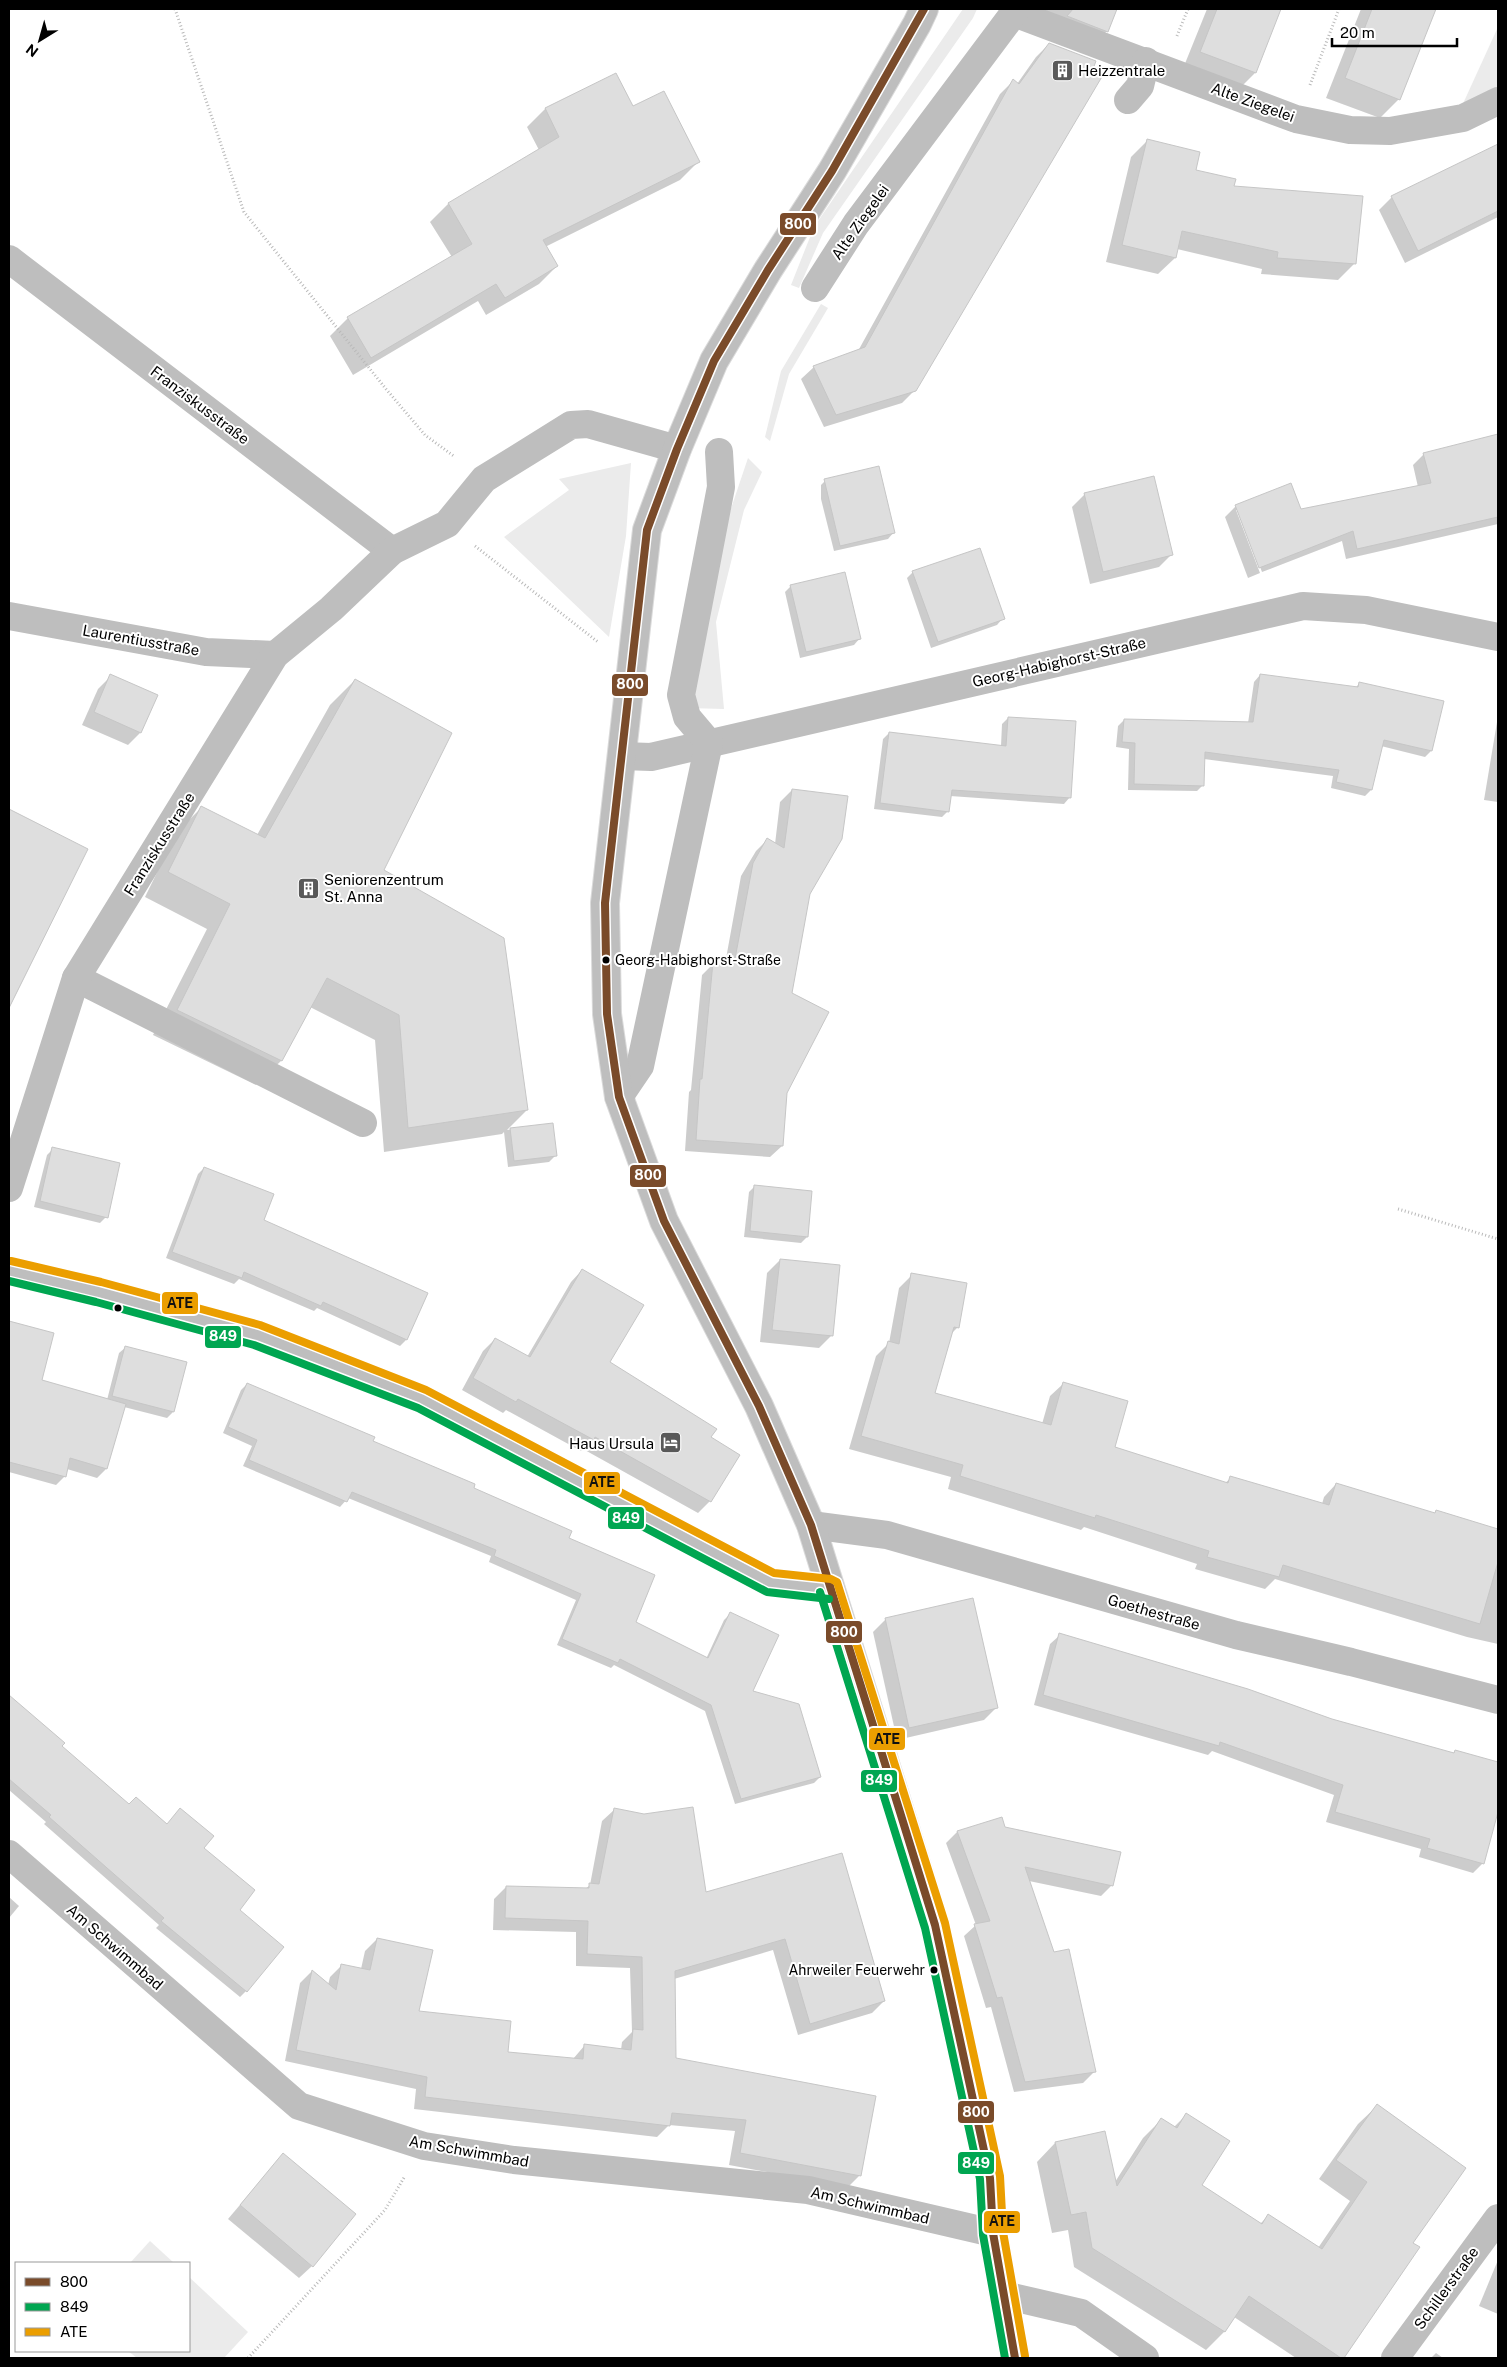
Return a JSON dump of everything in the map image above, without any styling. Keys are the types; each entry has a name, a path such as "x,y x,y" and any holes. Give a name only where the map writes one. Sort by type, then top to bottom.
{"street":[{"path":"924,9 918,24 832,171 768,270 714,361 677,448 647,530 605,903 607,1014 619,1097 664,1221 759,1406 811,1525 935,1925 990,2178 993,2233 1015,2358"},
{"name":"Alte Ziegelei","path":"815,288 856,224 1015,11 1296,119 1350,130 1390,131 1463,118 1498,101"},
{"path":"1128,100 1140,86 1146,61"},
{"name":"Franziskusstraße","path":"9,259 392,551"},
{"name":"Franziskusstraße","path":"9,1188 76,978 275,656 330,609 392,551 447,524 484,479 571,425 588,424 677,448"},
{"path":"619,1097 640,1066 709,743 687,717 680,695 721,487 719,452"},
{"name":"Georg-Habighorst-Straße","path":"622,756 651,757 1303,606 1366,610 1498,637"},
{"name":"Laurentiusstraße","path":"9,616 206,652 275,656"},
{"path":"76,978 363,1123"},
{"path":"9,1271 98,1292 257,1335 422,1399 771,1583 830,1588"},
{"name":"Goethestraße","path":"811,1525 887,1535 1236,1635 1498,1700"},
{"name":"Am Schwimmbad","path":"9,1854 299,2106 424,2146 514,2160 808,2190 993,2233"},
{"name":"Schillerstraße","path":"1395,2358 1498,2218"},
{"path":"1004,2295 1081,2313 1145,2358"}],"path":[{"path":"176,9 244,212 425,435 484,479"},
{"path":"1296,119 1339,9"},
{"path":"447,524 610,652 633,656"},
{"path":"1398,1209 1498,1240"},
{"path":"248,2358 384,2210 424,2146"}],"shaded area":[{"path":"963,9 977,9 973,18 823,233 799,288 791,285 814,227"},
{"path":"1498,27 1498,92 1461,108"},
{"path":"821,304 828,308 789,374 770,441 765,437 781,371"},
{"path":"748,458 762,472 744,510 716,622 724,709 688,708 715,556"},
{"path":"631,463 626,536 609,637 504,537 569,490 559,479"},
{"path":"150,2241 173,2262 131,2262"},
{"path":"190,2278 248,2332 224,2358 137,2358 129,2352 190,2352"}],"building":[{"path":"1073,9 1117,9 1108,32 1067,16"},
{"path":"1217,9 1281,9 1256,73 1200,52"},
{"path":"1372,9 1436,9 1400,100 1345,78"},
{"path":"1049,43 1096,61 1093,69 1103,75 916,391 836,415 813,366 865,347 1013,79 1019,84"},
{"path":"616,73 633,106 664,91 700,162 543,240 558,266 505,298 496,284 371,358 347,317 472,244 448,203 559,137 545,108"},
{"path":"1147,139 1200,152 1196,170 1236,179 1234,186 1363,196 1356,264 1277,258 1278,252 1182,231 1176,258 1122,245"},
{"path":"1498,144 1498,211 1418,251 1391,196"},
{"path":"1498,434 1498,517 1357,549 1353,531 1259,568 1235,505 1291,483 1301,509 1431,483 1423,453"},
{"path":"879,466 895,533 840,546 824,479"},
{"path":"1154,476 1173,555 1103,572 1084,493"},
{"path":"980,548 1005,619 938,642 912,571"},
{"path":"845,572 861,639 806,652 790,585"},
{"path":"110,674 158,695 141,733 94,712"},
{"path":"1260,674 1358,687 1359,682 1444,701 1432,751 1384,740 1372,790 1336,782 1339,770 1205,752 1204,786 1134,784 1135,743 1122,742 1124,719 1253,722"},
{"name":"Seniorenzentrum St. Anna","path":"355,679 452,733 384,870 504,938 528,1110 408,1128 399,1015 327,978 282,1061 177,1010 230,904 168,872 201,806 265,838"},
{"path":"1008,717 1076,721 1071,798 952,790 949,812 880,803 889,732 1006,746"},
{"path":"792,789 848,796 842,839 810,894 792,993 829,1012 787,1093 783,1146 696,1140 700,1079 702,1079 713,962 734,964 753,863 767,838 784,848"},
{"path":"9,809 88,849 9,1008"},
{"path":"553,1123 557,1156 514,1161 510,1128"},
{"path":"52,1147 120,1163 108,1218 40,1201"},
{"path":"204,1167 274,1194 264,1220 428,1293 407,1340 323,1302 321,1306 244,1272 242,1278 172,1252"},
{"path":"754,1185 812,1191 808,1237 750,1231"},
{"path":"780,1259 840,1265 833,1336 772,1330"},
{"path":"582,1269 644,1305 610,1362 717,1429 711,1437 740,1455 711,1502 595,1437 594,1440 518,1399 516,1402 473,1378 495,1338 530,1357"},
{"path":"911,1273 967,1283 959,1328 954,1327 935,1393 1051,1425 1063,1382 1128,1401 1115,1447 1228,1483 1230,1476 1329,1505 1336,1483 1435,1513 1436,1510 1498,1529 1498,1562 1480,1624 1283,1565 1279,1577 1207,1557 1209,1551 1096,1515 1095,1518 960,1476 963,1465 861,1436 888,1341 899,1344"},
{"path":"9,1321 54,1333 42,1380 126,1404 107,1469 70,1458 66,1477 9,1462"},
{"path":"125,1346 187,1362 174,1412 112,1396"},
{"path":"247,1383 375,1437 373,1441 475,1484 474,1488 572,1531 569,1538 655,1575 636,1622 708,1658 730,1612 779,1635 753,1691 799,1704 821,1777 741,1799 711,1705 620,1659 618,1663 562,1639 581,1594 494,1556 496,1550 352,1492 347,1502 249,1460 257,1440 228,1427"},
{"path":"973,1598 998,1708 909,1728 885,1618"},
{"path":"1059,1633 1248,1689 1332,1719 1454,1753 1455,1750 1498,1762 1498,1812 1484,1864 1427,1848 1430,1839 1335,1812 1343,1785 1220,1742 1219,1746 1043,1695"},
{"path":"9,1695 65,1743 62,1746 129,1804 136,1797 167,1824 180,1808 214,1836 204,1848 255,1890 240,1910 284,1947 247,1992 161,1921 164,1918 49,1817 51,1815 9,1779"},
{"path":"693,1807 706,1892 842,1853 885,2001 810,2024 785,1939 675,1971 676,2058 876,2096 861,2176 740,2153 746,2120 672,2113 670,2126 425,2097 427,2077 296,2050 312,1970 336,1990 341,1964 370,1970 377,1938 433,1950 419,2011 511,2021 508,2052 583,2059 584,2044 631,2050 633,2029 643,2030 642,1957 587,1954 588,1921 505,1918 506,1886 589,1888 589,1883 599,1884 614,1808 644,1814"},
{"path":"1002,1817 1005,1827 1121,1852 1113,1886 1025,1867 1054,1952 1069,1949 1096,2072 1025,2082 1002,1997 997,1998 974,1924 990,1921 957,1831"},
{"path":"1377,2104 1466,2168 1413,2243 1420,2247 1344,2358 1341,2358 1249,2296 1225,2332 1092,2248 1086,2212 1071,2215 1055,2142 1105,2131 1117,2186 1161,2118 1177,2128 1186,2113 1230,2141 1202,2185 1262,2224 1268,2214 1322,2249 1367,2182 1336,2160"},
{"path":"283,2153 356,2214 313,2267 240,2205"}],"transit line":[{"name":"800","path":"924,9 832,171 768,270 714,361 677,449 647,530 605,903 607,1014 619,1097 664,1221 759,1406 811,1525 935,1925 990,2178 993,2233 1015,2358"},
{"name":"ATE","path":"11,1261 101,1282 260,1325 426,1390 774,1573 831,1579 837,1582 945,1923 1000,2176 1003,2232 1025,2356"},
{"name":"849","path":"9,1281 96,1302 254,1345 418,1408 767,1592 829,1599"},
{"name":"849","path":"820,1592 925,1928 980,2179 983,2235 1005,2358"}],"place":[{"name":"Heizzentrale","path":"1062,70"},
{"name":"Seniorenzentrum St. Anna","path":"308,888"},
{"name":"Georg-Habighorst-Straße","path":"606,960"},
{"name":"Haus Ursula","path":"670,1443"},
{"name":"Ahrweiler Feuerwehr","path":"934,1970"}]}
